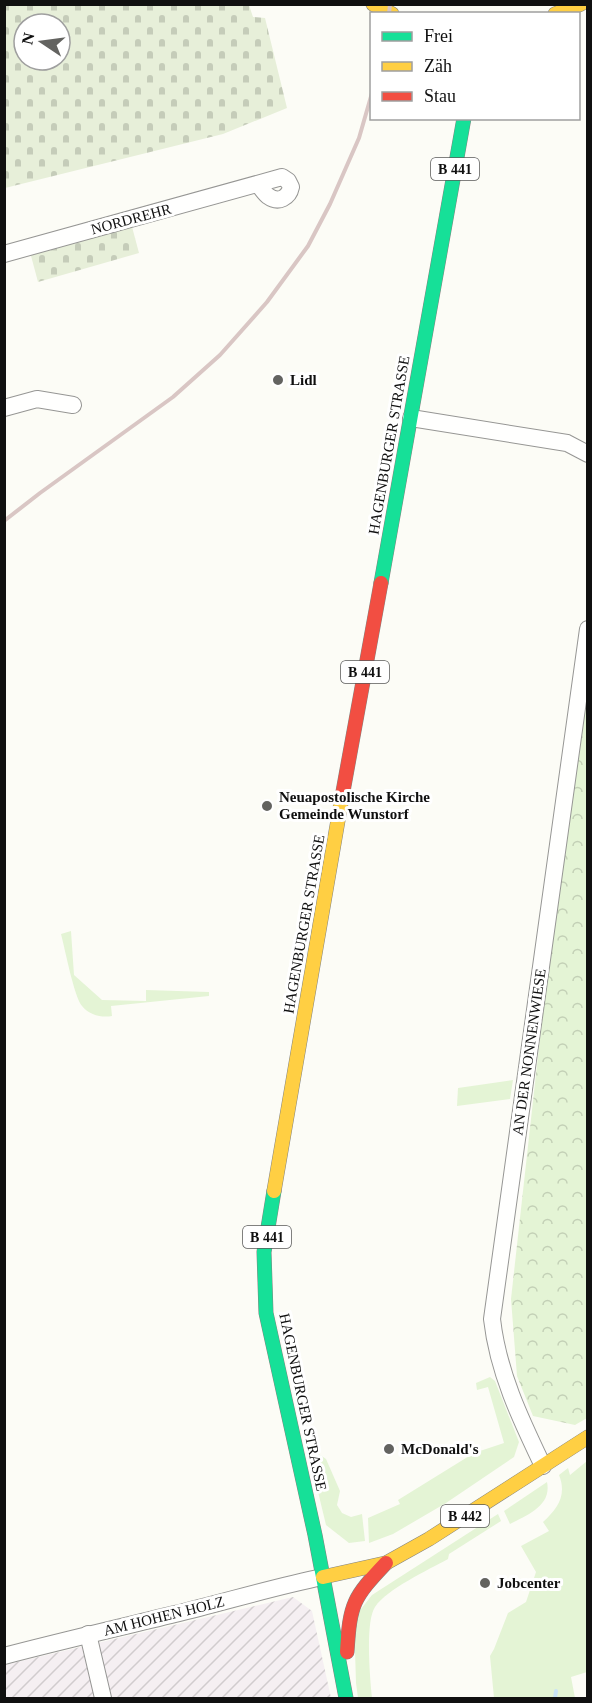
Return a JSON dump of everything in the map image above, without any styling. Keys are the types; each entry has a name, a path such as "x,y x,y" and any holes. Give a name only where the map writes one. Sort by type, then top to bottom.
{"main road":[{"path":"373,4 388,12"},
{"path":"560,12 581,4"},
{"name":"HAGENBURGER STRASSE","path":"345,1693 323,1577 266,1313 264,1252 331,861 464,120"},
{"name":"B 442","path":"323,1577 386,1563 429,1539 588,1437"},
{"path":"345,1693 350,1615 353,1603 364,1586 386,1563"}],"street":[{"name":"NORDREHR","path":"4,254 258,184"},
{"path":"4,408 38,399 73,405"},
{"path":"411,418 567,443 588,454"},
{"name":"AN DER NONNENWIESE","path":"543,1466 515,1408 501,1367 492,1319 588,628"},
{"name":"AM HOHEN HOLZ","path":"4,1656 323,1577"},
{"path":"88,1634 103,1698"}],"shaded area":[{"path":"293,1597 312,1611 331,1698 5,1698 4,1665"}],"green space":[{"path":"4,5 249,5 253,17 265,18 287,108 223,134 5,188"},
{"path":"131,223 139,253 38,282 30,252"},
{"path":"587,688 587,1418 575,1425 533,1416 517,1376 511,1299 541,1029"},
{"path":"71,931 74,975 102,1000 146,1001 146,990 209,992 209,996 111,1006 112,1016 92,1014 79,1001 70,972 61,934"},
{"path":"513,1080 510,1099 457,1106 458,1088"},
{"path":"490,1377 495,1381 519,1442 514,1457 446,1503 393,1534 369,1543 368,1518 400,1504 398,1500 474,1453 504,1443 488,1387 477,1390 476,1383"},
{"path":"307,1446 326,1459 340,1491 337,1505 342,1513 351,1517 362,1514 365,1541 349,1543 326,1525"},
{"path":"587,1461 587,1672 571,1677 575,1698 494,1698 490,1656 508,1613 526,1602 536,1572 521,1546 549,1531 543,1522 560,1501 562,1489 559,1475 568,1468 570,1475"},
{"path":"547,1482 546,1497 537,1509 510,1524 504,1511"},
{"path":"498,1514 501,1521 449,1554 448,1559 389,1593 375,1607 369,1637 372,1698 358,1698 354,1618 372,1595"}],"waterway":[{"path":"555,1698 556,1691"}],"railway":[{"path":"389,12 390,4"},
{"path":"4,521 173,397 220,355 267,302 308,246 330,204 359,138 370,100"}],"traffic: fast":[{"path":"381,583 464,120"},
{"path":"274,1191 264,1252 266,1313 315,1535 346,1698"}],"traffic: slow":[{"path":"373,4 388,12"},
{"path":"560,12 581,4"},
{"path":"274,1191 342,797"},
{"path":"323,1577 386,1563 429,1539 588,1437"}],"traffic: jam":[{"path":"342,797 381,583"},
{"path":"347,1652 355,1602 366,1585 386,1563"}],"place":[{"name":"Lidl","path":"278,380"},
{"name":"Neuapostolische Kirche Gemeinde Wunstorf","path":"267,806"},
{"name":"McDonald's","path":"389,1449"},
{"name":"Jobcenter","path":"485,1583"}]}
